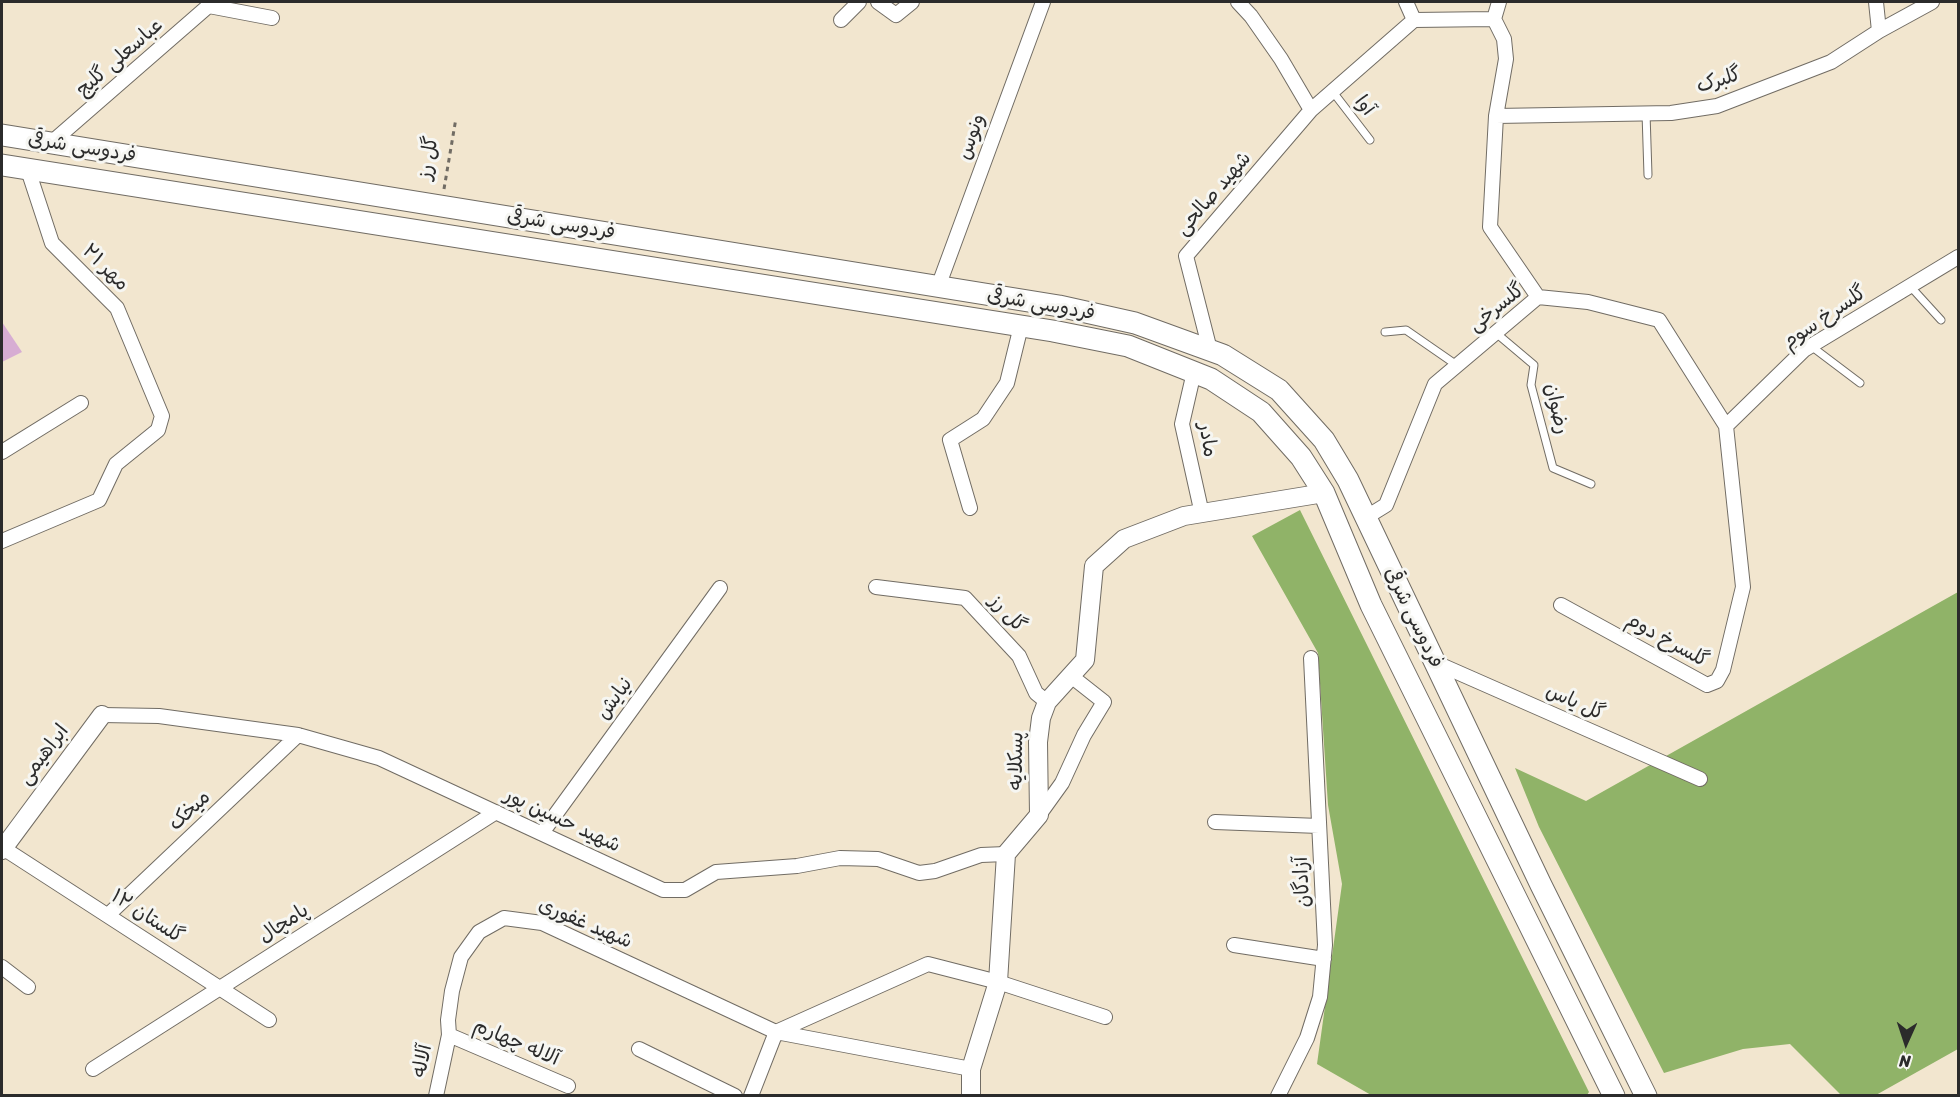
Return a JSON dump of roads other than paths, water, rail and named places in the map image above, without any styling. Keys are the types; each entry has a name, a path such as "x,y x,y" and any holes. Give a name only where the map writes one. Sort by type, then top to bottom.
{"main road":[{"name":"فردوسی شرقی","path":"2,135 1059,306 1135,323 1223,355 1279,390 1324,440 1348,480 1541,885 1646,1095"},
{"name":"فردوسی شرقی","path":"2,165 1021,326 1128,346 1211,379 1261,412 1301,457 1324,493 1371,605 1614,1095"},
{"path":"1515,896 1541,885"}],"street":[{"path":"841,20 859,2"},
{"path":"878,2 896,15 912,2"},
{"name":"ونوس","path":"938,287 1042,2"},
{"path":"1238,2 1251,16 1281,59 1311,110"},
{"path":"1406,2 1414,20 1494,19"},
{"path":"1499,2 1494,19 1504,39 1506,59 1496,116 1490,227 1538,297"},
{"path":"1876,2 1879,31"},
{"name":"گلبرک","path":"1496,116 1671,113 1717,106 1832,62 1879,31 1932,2"},
{"path":"211,4 272,18"},
{"name":"عباسعلی گلیج","path":"51,142 211,4"},
{"name":"شهید صالحی","path":"1210,350 1186,256 1311,110 1414,20"},
{"name":"مهر ۲۱","path":"2,541 99,500 116,464 158,430 162,417 117,308 52,243 28,170"},
{"name":"گلسرخ سوم","path":"1726,426 1804,350 1959,257"},
{"name":"گلسرخی","path":"1365,518 1386,505 1435,384 1538,297 1588,302 1659,320 1726,426"},
{"path":"970,508 950,440 983,419 1007,383 1021,326"},
{"name":"مادر","path":"1194,372 1182,424 1202,514"},
{"path":"2,452 81,403"},
{"name":"گلسرخ دوم","path":"1562,605 1707,685 1717,681 1723,670 1743,587 1726,426"},
{"name":"پسکلایه","path":"1006,854 1039,815 1038,742 1041,718 1047,702 1085,660 1094,566 1124,539 1184,516 1324,493"},
{"name":"گل رز","path":"876,586 965,598 1019,656 1036,693 1047,702"},
{"name":"نیایش","path":"542,833 720,588"},
{"name":"آزادگان","path":"1278,1095 1310,1028 1320,997 1324,959 1311,658"},
{"name":"گل یاس","path":"1434,662 1700,779"},
{"path":"1039,815 1062,783 1084,735 1104,702 1071,676"},
{"name":"شهید حسین پور","path":"102,715 159,716 298,735 379,758 663,890 684,890 716,872 797,866 840,858 878,859 919,873 936,871 981,855 1006,854"},
{"name":"ابراهیمی","path":"2,849 102,715"},
{"name":"میخک","path":"108,915 298,735"},
{"name":"پامچال","path":"93,1069 496,812"},
{"path":"1215,822 1319,826"},
{"name":"گلستان ۱۲","path":"2,849 269,1020"},
{"path":"972,1095 970,1069 998,982 1006,854"},
{"name":"شهید غفوری","path":"449,1035 448,1020 452,992 461,957 479,932 504,918 542,923 776,1032 970,1069"},
{"path":"1234,945 1324,959"},
{"path":"751,1095 776,1032 928,964 998,982 1104,1017"},
{"path":"2,967 28,987"},
{"name":"آلاله چهارم","path":"449,1035 568,1086"},
{"name":"آلاله","path":"436,1095 449,1035"},
{"path":"639,1049 735,1095"}],"lane":[{"name":"آوا","path":"1333,92 1370,140"},
{"path":"1646,113 1647,175"},
{"path":"1910,286 1941,320"},
{"path":"1385,332 1406,330 1458,366"},
{"name":"رضوان","path":"1496,333 1534,365 1531,385 1553,468 1591,484"},
{"path":"1811,346 1860,382"}]}
